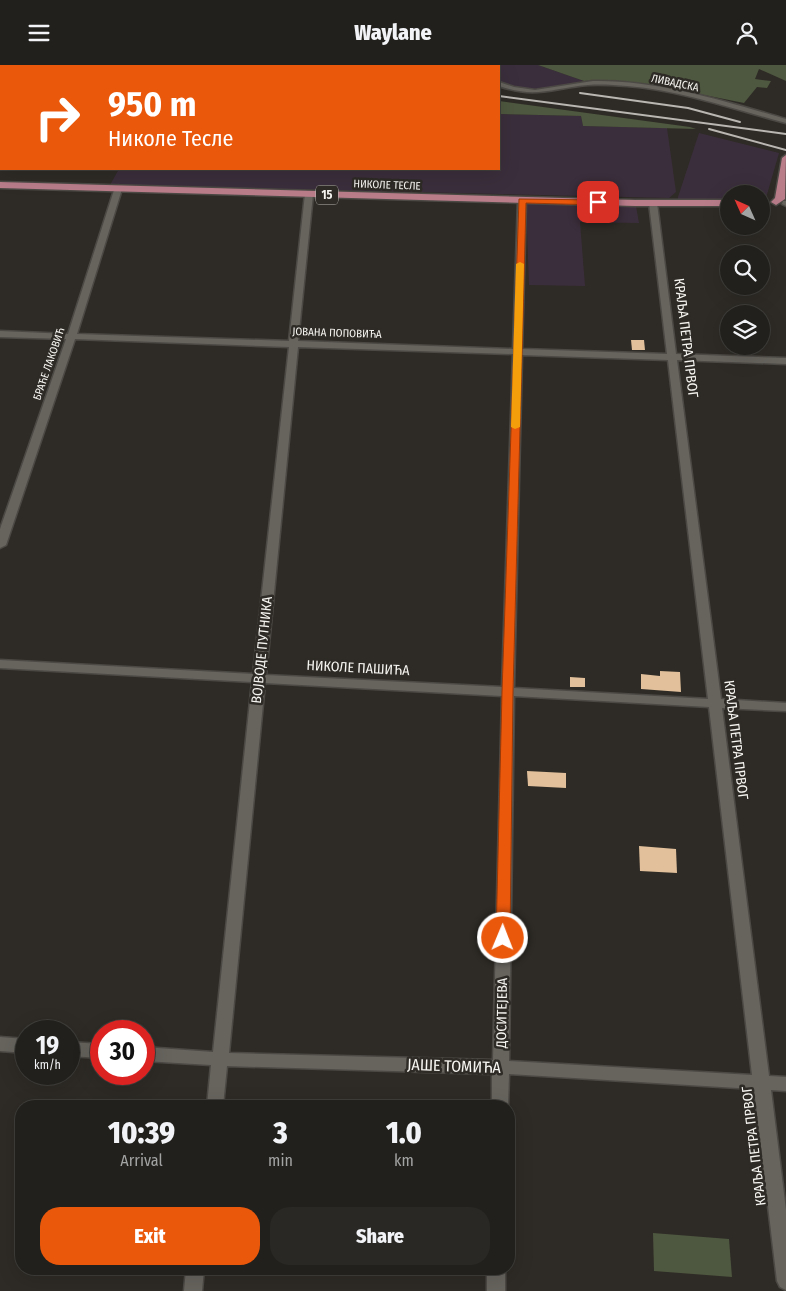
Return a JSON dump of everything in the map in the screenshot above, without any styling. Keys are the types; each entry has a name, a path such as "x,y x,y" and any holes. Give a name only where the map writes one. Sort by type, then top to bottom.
{"main road":[{"path":"784,203 780,199 786,158"},
{"name":"НИКОЛЕ ТЕСЛЕ","path":"0,185 653,203"},
{"name":"15","path":"653,203 720,203"},
{"path":"770,203 784,203"}],"street":[{"name":"ЛИВАДСКА","path":"500,84 537,93 590,83 638,86 718,102 786,121"},
{"name":"БРАЋЕ ЛАКОВИЋ","path":"0,545 72,336 118,189"},
{"name":"ВОЈВОДЕ ПУТНИКА","path":"216,1100 292,343 310,194"},
{"name":"ДОСИТЕЈЕВА","path":"500,1100 508,692 522,200"},
{"name":"КРАЉА ПЕТРА ПРВОГ","path":"653,203 786,1281"},
{"name":"ЈОВАНА ПОПОВИЋА","path":"0,334 786,361"},
{"name":"НИКОЛЕ ПАШИЋА","path":"0,664 786,707"},
{"path":"0,1044 15,1045"},
{"name":"ЈАШЕ ТОМИЋА","path":"155,1055 220,1059 501,1067 786,1084"},
{"path":"192,1291 194,1275"},
{"path":"496,1275 496,1291"}],"shaded area":[{"path":"500,65 538,65 584,81 549,91 532,91 500,83"},
{"path":"500,114 581,116 583,126 667,128 676,192 669,198 110,185 118,170 500,170"},
{"path":"699,133 779,153 770,185 720,185 720,199 677,200"},
{"path":"526,203 636,206 639,223 580,222 585,286 529,285"}],"green space":[{"path":"538,65 786,65 786,81 759,69 755,79 771,81 767,88 757,87 744,103 654,85 611,80 584,81"},
{"path":"500,101 696,129 583,126 581,116 500,114"},
{"path":"653,1233 729,1239 732,1277 654,1271"}],"building":[{"path":"631,340 644,340 645,350 632,350"},
{"path":"660,671 680,672 681,692 641,689 641,674 660,676"},
{"path":"570,677 585,678 585,687 570,687"},
{"path":"527,771 566,773 566,788 528,786"},
{"path":"639,846 676,849 677,873 640,871"}],"railway":[{"path":"580,93 688,108 740,122"},
{"path":"500,96 786,134"},
{"path":"709,129 786,150"}],"slow traffic":[{"path":"515,427 520,264"}],"route":[{"path":"503,938 511,558 522,200 598,202"}]}
